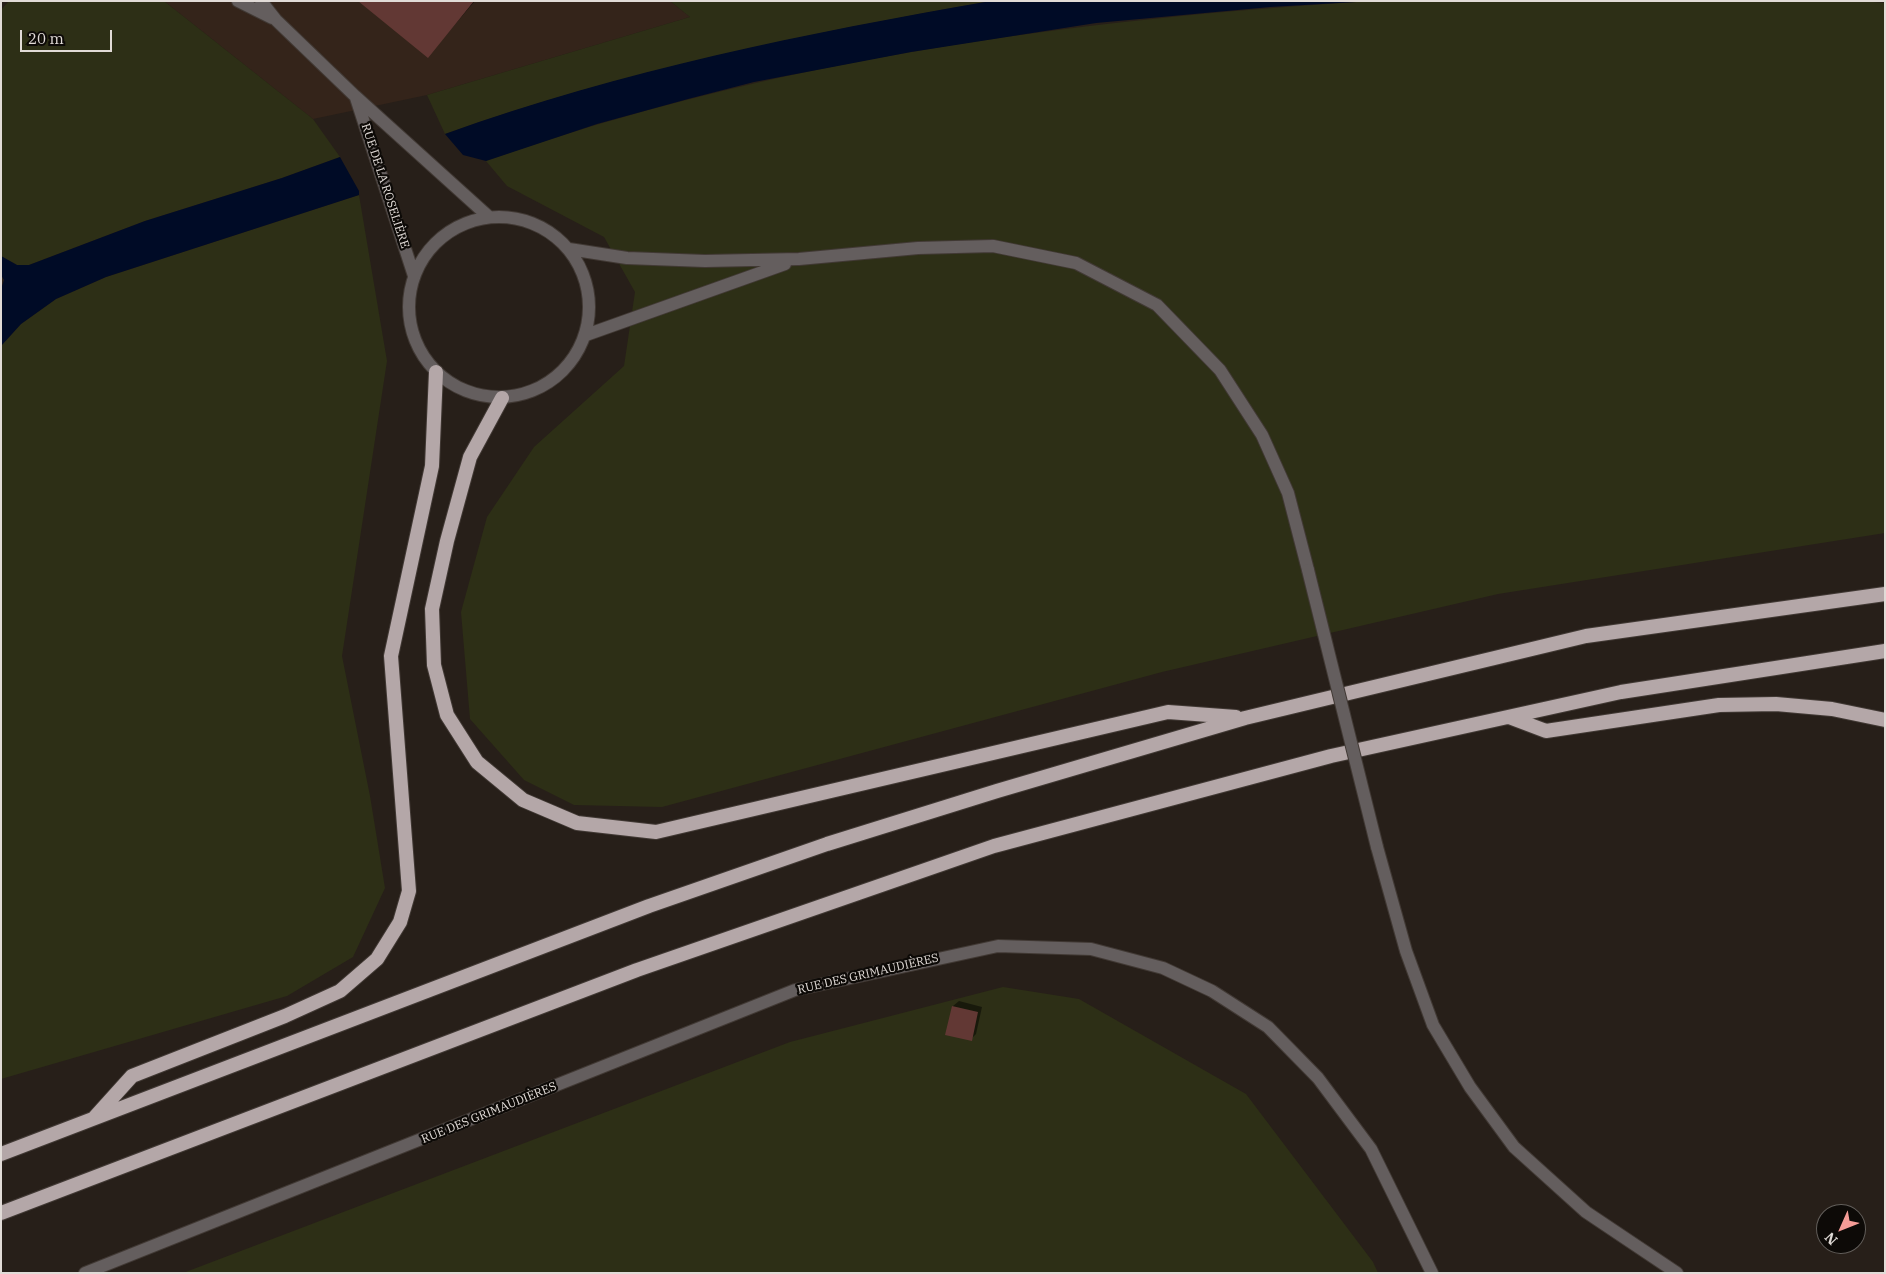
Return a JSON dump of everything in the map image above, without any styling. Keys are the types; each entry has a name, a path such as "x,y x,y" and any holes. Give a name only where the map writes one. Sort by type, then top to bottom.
{"highway":[{"path":"94,1118 132,1076 285,1016 340,991 377,959 400,922 409,891 391,656 432,466 436,372"},
{"path":"502,398 470,458 447,541 432,609 434,665 447,715 477,762 523,800 577,823 656,832 1168,712 1245,718"},
{"path":"1,1154 696,890 827,844 997,791 1245,718 1586,636 1885,594"},
{"path":"1,1213 638,970 994,846 1305,762 1621,692 1885,651"},
{"path":"1509,717 1546,732 1719,705 1776,704 1832,709 1885,720"}],"street":[{"name":"RUE DE LA ROSELIÈRE","path":"238,1 276,20"},
{"name":"RUE DE LA ROSELIÈRE","path":"261,1 276,20 355,96 489,217"},
{"name":"RUE DE LA ROSELIÈRE","path":"355,96 414,276"},
{"path":"489,217 519,218 546,229 569,249 585,276 590,305 586,335 574,360 554,380 530,393 502,398 478,396 455,387 436,372 420,351 410,327 408,301 414,276 426,254 443,236 464,223 489,217"},
{"path":"569,249 628,258 704,261 799,259 918,248 993,246 1076,263 1157,305 1220,370 1262,434 1288,493 1377,847 1406,951 1433,1025 1470,1087 1514,1147 1586,1212 1676,1272"},
{"path":"586,335 799,259"},
{"name":"RUE DES GRIMAUDIÈRES","path":"85,1273 795,990 998,946 1091,949 1163,968 1212,991 1268,1027 1318,1078 1370,1149 1432,1273"}],"shaded area":[{"path":"164,1 670,1 690,17 427,95 313,119"}],"green space":[{"path":"9,1 164,1 313,119 340,157 282,178 145,221 29,265 17,265 1,256 1,10"},
{"path":"670,1 991,1 715,56 579,91 445,134 427,95 690,17"},
{"path":"1373,1 1862,1 1885,3 1885,533 1498,594 1162,672 662,807 574,805 524,780 470,719 461,612 487,517 534,447 624,366 635,292 604,237 507,186 486,161 593,126 702,96 812,71 924,50 1035,33 1148,19"},
{"path":"359,195 387,361 342,656 370,796 385,888 353,957 287,996 1,1079 1,346 21,324 56,299 106,277"},
{"path":"1003,987 1079,999 1246,1094 1373,1262 1378,1273 183,1273 790,1042"}],"water":[{"path":"991,1 1373,1 1270,7 1096,23 911,52 754,82 597,124 486,161 463,155 445,134 512,111 647,72 784,40"},
{"path":"340,157 359,191 359,195 106,277 56,299 21,324 1,346 1,289 4,280 1,275 1,256 17,265 29,265 145,221 282,178"}],"building":[{"path":"358,1 474,1 428,58"},
{"path":"952,1006 978,1012 972,1041 945,1035"}]}
